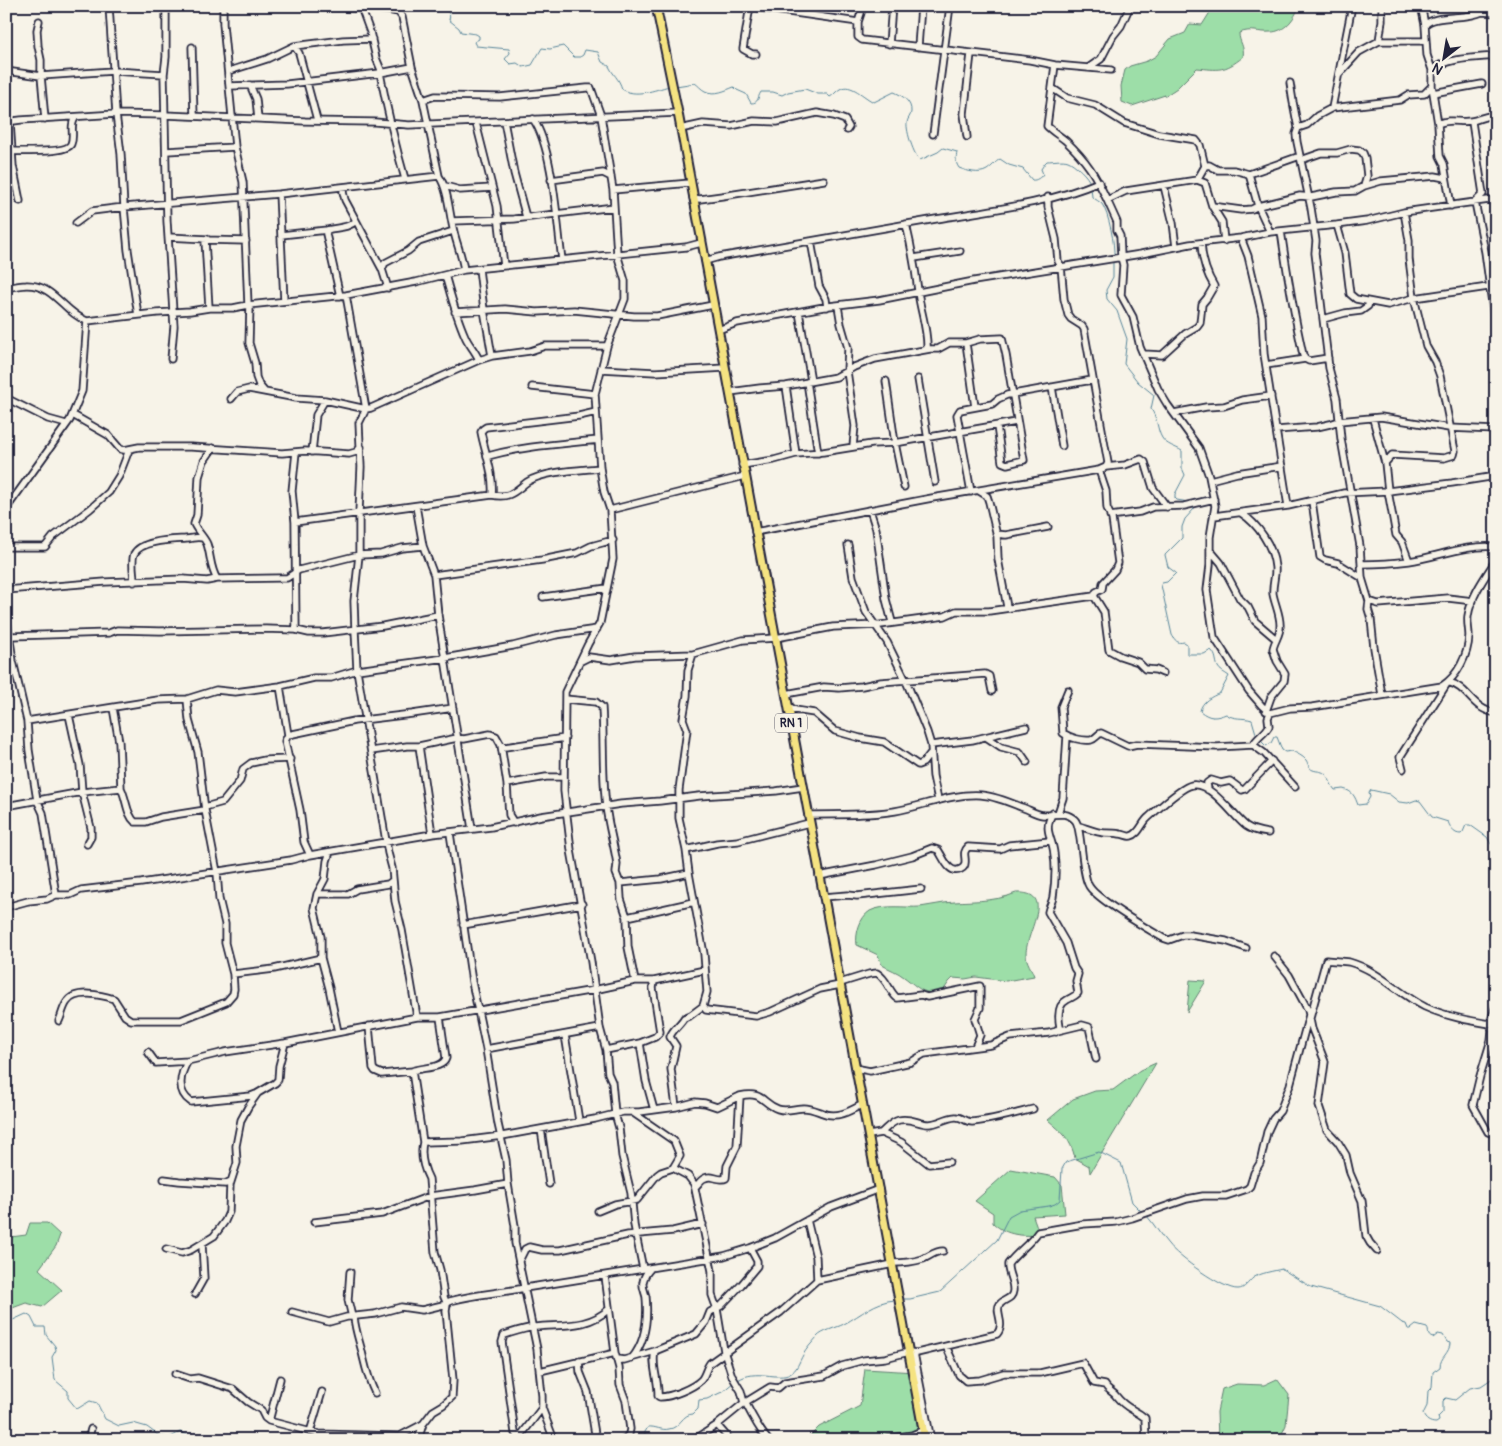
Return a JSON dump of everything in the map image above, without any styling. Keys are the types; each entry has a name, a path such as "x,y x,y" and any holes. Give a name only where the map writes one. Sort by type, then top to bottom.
{"main road":[{"name":"RN 1","path":"657,6 855,1068 912,1352 926,1440"}],"street":[{"path":"109,6 128,250 138,315"},
{"path":"166,6 164,74 168,236 173,313 171,359"},
{"path":"223,6 223,24 235,147 243,182 242,198 246,241 249,344 255,363 256,377 264,391"},
{"path":"318,6 388,10 398,12 401,16 412,67 423,100 439,176 445,186 464,270"},
{"path":"756,54 743,49 749,12 747,6 858,22"},
{"path":"861,6 858,37 862,40 1030,60 1055,65 1111,70"},
{"path":"889,44 892,6"},
{"path":"918,47 921,6"},
{"path":"933,134 950,6"},
{"path":"1088,68 1102,59 1112,36 1121,26 1130,6"},
{"path":"1332,108 1352,6"},
{"path":"1379,41 1382,6"},
{"path":"1424,6 1422,10 1426,24 1427,55 1432,70 1440,156 1444,164 1451,206"},
{"path":"1426,24 1429,20 1458,18 1476,14 1483,9 1496,13"},
{"path":"362,10 381,70 387,110 392,123 405,179"},
{"path":"39,21 37,30 45,119"},
{"path":"229,71 267,59 294,46 343,40 372,39"},
{"path":"1339,74 1359,52 1379,41 1426,41"},
{"path":"294,46 299,53 317,120"},
{"path":"192,47 194,116"},
{"path":"967,137 964,114 971,54"},
{"path":"1432,70 1438,65 1496,56"},
{"path":"1055,65 1047,126 1086,161 1099,182 1117,222 1119,257 1123,265 1124,276 1121,295 1133,317 1144,354 1158,389 1199,448 1205,462 1214,499 1207,590 1214,637 1249,691 1268,712"},
{"path":"230,86 306,81 380,73 412,67"},
{"path":"6,71 41,76 113,71 164,74"},
{"path":"1290,82 1298,128 1296,134 1314,228 1328,358 1337,399 1341,439 1362,564 1362,578 1369,601 1368,608 1382,695"},
{"path":"1298,128 1307,125 1317,116 1332,108 1400,100 1408,95 1424,94 1430,90 1482,84"},
{"path":"250,85 256,100 258,118"},
{"path":"423,100 435,96 500,97 569,88 591,88 601,116 613,190 618,254 625,281 624,299 607,346 595,394 600,468 604,492 610,510 613,559 604,612 566,692 564,777 566,813 582,904 600,1028 606,1050 608,1073 612,1082 614,1114 619,1128 622,1156 643,1269"},
{"path":"1052,88 1067,98 1095,105 1124,123 1159,134 1196,140 1200,145 1206,166 1197,180"},
{"path":"20,201 9,151 8,122 21,120 116,114 317,120 410,125 678,113"},
{"path":"680,129 703,124 731,126 754,121 777,122 817,113 845,120 849,128 847,130"},
{"path":"1438,124 1450,120 1472,122 1484,117 1496,116"},
{"path":"9,151 45,152 65,149 72,142 71,125 75,118"},
{"path":"533,119 540,130 552,180 562,260"},
{"path":"504,120 514,173 526,217"},
{"path":"1472,122 1483,194 1475,202"},
{"path":"476,123 499,220 504,266"},
{"path":"166,152 235,147"},
{"path":"1206,166 1218,170 1234,170 1249,174 1321,153 1337,153 1351,149 1359,150 1365,158 1367,176 1364,186"},
{"path":"552,180 603,173 611,176"},
{"path":"1249,174 1258,206 1270,232"},
{"path":"76,223 92,211 242,198 439,176"},
{"path":"1212,206 1241,210 1252,209 1300,196 1311,197 1336,192 1355,191 1381,181 1435,176 1445,178"},
{"path":"693,198 722,196 824,180"},
{"path":"1107,200 1120,192 1197,180 1205,183 1212,206 1222,222 1224,240"},
{"path":"704,261 1015,206 1078,191 1099,182"},
{"path":"613,190 690,183"},
{"path":"445,186 460,190 492,188"},
{"path":"1164,186 1173,223 1176,247"},
{"path":"344,187 345,200 382,269 388,288"},
{"path":"280,194 284,301"},
{"path":"1048,198 1048,207 1056,239 1068,315 1082,326 1084,330 1108,463 1103,468"},
{"path":"718,330 737,323 827,307 880,300 918,291 1061,266 1270,232 1338,225 1404,212 1496,199"},
{"path":"1475,202 1485,252 1488,287 1496,333"},
{"path":"452,221 499,220 614,207"},
{"path":"1386,463 1392,455 1450,457 1454,455 1455,451 1440,376 1426,346 1414,298 1409,240 1404,212"},
{"path":"281,235 344,227 356,220"},
{"path":"906,224 914,258 918,291 928,340 927,349"},
{"path":"1338,225 1345,253 1350,294 1353,298 1388,305 1414,298 1488,287 1496,288"},
{"path":"327,230 326,234 343,296 366,409 361,416 360,423 360,556 354,601 357,670 417,1017"},
{"path":"1281,231 1288,270 1289,292 1305,359"},
{"path":"382,269 385,263 408,251 419,242 454,232"},
{"path":"168,236 221,241 246,241"},
{"path":"1241,238 1248,256 1262,316 1266,365 1288,506"},
{"path":"206,239 204,245 209,308"},
{"path":"811,241 819,286 826,299 827,307"},
{"path":"6,288 26,284 45,288 77,316 87,321 343,296 388,288 464,270 686,247 701,243"},
{"path":"1144,354 1162,355 1185,334 1197,327 1200,322 1202,304 1214,286 1206,269 1201,243"},
{"path":"914,258 960,251"},
{"path":"479,269 492,356"},
{"path":"445,275 466,339 474,348 479,360"},
{"path":"1323,319 1361,311 1368,306 1369,302"},
{"path":"456,312 484,310 537,312 574,310 634,316 657,316 712,305"},
{"path":"838,306 848,348 847,372 855,426 853,446"},
{"path":"799,312 818,452"},
{"path":"6,509 73,415 82,391 87,321"},
{"path":"730,392 786,386 836,377 854,367 875,359 927,349 938,349 949,343 966,343 980,339 1002,338 1024,460 1007,464 1002,462 997,426"},
{"path":"966,343 975,406"},
{"path":"231,399 243,390 264,391 296,398 325,400 366,409 492,356 530,351 545,346 607,346"},
{"path":"1266,365 1305,359 1328,358"},
{"path":"601,369 655,372 725,368"},
{"path":"918,379 936,482"},
{"path":"971,492 958,412 966,408 992,404 1001,397 1012,394 1092,380"},
{"path":"886,381 895,443 904,487"},
{"path":"532,386 595,394"},
{"path":"786,386 796,454"},
{"path":"1052,387 1062,446"},
{"path":"1174,413 1206,407 1224,406 1242,400 1271,396"},
{"path":"6,398 48,419 66,424"},
{"path":"312,452 316,415 325,400"},
{"path":"492,494 493,488 488,456 481,432 483,429 486,427 579,416 596,412"},
{"path":"73,415 108,435 120,449 128,450 139,447 213,448 349,454 356,452 361,446"},
{"path":"1276,430 1317,427 1339,421 1381,417 1450,428 1496,430"},
{"path":"1373,419 1386,463 1388,491 1396,535 1402,542 1409,561"},
{"path":"742,465 796,454 853,446 895,443 1016,422"},
{"path":"488,456 526,448 598,440"},
{"path":"213,448 204,462 199,477 197,515 194,524 207,542 213,573 217,579"},
{"path":"6,547 45,547 54,537 109,492 119,476 128,450"},
{"path":"296,452 292,492 295,522 296,630"},
{"path":"755,532 1125,465 1142,459 1153,488 1167,507"},
{"path":"1210,480 1237,473 1282,466"},
{"path":"295,522 492,494 499,496 508,495 539,476 600,468"},
{"path":"580,661 589,658 611,660 635,656 693,654 743,640 776,638 833,627 874,625 945,616 956,611 989,611 1094,596 1096,592 1102,589 1103,583 1115,570 1118,563 1107,508 1103,468"},
{"path":"610,510 745,476"},
{"path":"1214,516 1312,502 1351,492 1388,491 1496,476"},
{"path":"979,491 987,496 996,534 998,559 1007,607"},
{"path":"1110,516 1140,512 1153,507 1192,504 1214,499"},
{"path":"1312,502 1320,557 1338,563 1362,578"},
{"path":"416,506 423,546 434,575 438,615 472,829"},
{"path":"870,510 876,529 886,599 892,622"},
{"path":"1241,513 1251,519 1258,527 1271,552 1275,567 1273,590 1281,624 1273,649 1277,662 1285,674 1284,681 1271,697 1268,712 1269,726 1253,745"},
{"path":"996,534 1006,535 1048,526"},
{"path":"134,582 133,558 141,546 173,539 188,539 196,536 203,539"},
{"path":"434,575 542,560 577,552 613,540"},
{"path":"6,590 105,582 287,578 299,570 360,556 423,546"},
{"path":"848,546 853,577 866,612 887,642 906,681 931,744 930,753 938,800"},
{"path":"1362,564 1409,561 1463,548 1496,547"},
{"path":"1210,550 1221,562 1240,600 1248,607 1256,621 1276,639"},
{"path":"1403,769 1400,757 1463,662 1469,637 1468,617 1473,601 1481,582 1496,560"},
{"path":"543,597 607,588"},
{"path":"1094,596 1104,612 1110,650 1120,656 1138,662 1145,669 1163,673"},
{"path":"1369,601 1378,604 1448,598 1473,601"},
{"path":"6,613 11,636 13,661 27,721 29,750 37,800 42,813 56,895"},
{"path":"11,636 109,634 117,630 266,629 323,633 355,630 438,615"},
{"path":"27,721 158,700 187,698 216,690 235,692 280,686 314,678 331,678 357,670 445,658 513,646 556,635 597,629"},
{"path":"676,1107 671,1069 676,1046 670,1037 684,1018 691,1016 703,1006 707,992 704,954 679,818 679,783 687,730 683,719 687,696 688,670 693,654"},
{"path":"6,663 13,661"},
{"path":"786,694 824,687 854,687 881,682 985,674 989,676 992,691"},
{"path":"1268,712 1312,707 1442,686 1448,682 1455,684 1481,709 1496,713"},
{"path":"280,686 288,735 286,741 304,842 310,855"},
{"path":"1068,690 1061,707 1063,733 1067,736 1092,740 1101,733 1128,746 1137,744 1217,748 1253,745 1272,761 1295,787"},
{"path":"59,1021 66,1002 72,997 98,995 114,999 125,1016 131,1020 182,1020 220,1006 230,999 234,989 233,974 225,943 225,924 219,899 217,872 205,809 198,752 187,698"},
{"path":"565,699 596,702 602,708 606,807 617,864 616,873 626,917 628,947 635,981"},
{"path":"788,706 795,710 814,714 835,731 884,742 918,765 923,763 930,753"},
{"path":"112,708 119,742 121,788 126,798 130,818 135,822 146,822 161,817 205,809 223,802 240,781 243,769 252,763 265,760 290,759"},
{"path":"288,735 366,719 453,708"},
{"path":"69,715 80,765 82,792 91,828 91,837 87,844"},
{"path":"931,744 986,737 1026,727"},
{"path":"372,751 419,746 457,738 464,739 490,734 496,736 501,745 507,784 509,815 514,823"},
{"path":"1056,1032 1060,1027 1058,1017 1061,1004 1078,993 1076,981 1078,974 1074,968 1066,942 1048,912 1053,899 1055,876 1054,854 1050,841 1048,822 1056,813 1062,798 1067,736"},
{"path":"986,737 1001,747 1020,752 1027,762"},
{"path":"501,745 509,746 565,738"},
{"path":"419,746 432,834"},
{"path":"1208,790 1208,783 1211,780 1221,783 1230,780 1242,790 1272,761"},
{"path":"507,784 546,777 564,777"},
{"path":"686,850 717,843 738,841 809,819 877,814 938,800 983,795 1042,815 1056,813 1072,818 1079,826 1105,833 1114,832 1128,837 1138,832 1148,817 1184,789 1191,786 1198,786 1208,790 1247,827 1268,833"},
{"path":"6,907 28,901 47,899 56,895 70,895 81,890 217,872 432,834 514,823 566,813 699,796 803,787"},
{"path":"6,806 82,792 121,788"},
{"path":"1079,826 1080,848 1087,880 1089,886 1104,901 1169,940 1183,935 1190,935 1226,941 1246,948"},
{"path":"450,833 498,1124 506,1160 519,1261 537,1349 542,1408 554,1440"},
{"path":"819,876 876,865 912,856 932,848 938,850 948,866 958,871 965,864 964,854 968,847 1000,849 1009,845 1050,841"},
{"path":"330,852 327,860 325,880 316,894 314,908 321,937 321,958 338,1032"},
{"path":"620,884 661,879 688,873"},
{"path":"316,894 348,894 357,890 388,884 392,881"},
{"path":"823,898 921,889"},
{"path":"626,917 694,902"},
{"path":"464,925 582,904"},
{"path":"1274,956 1289,974 1309,1018 1324,1062 1319,1106 1327,1130 1346,1155 1350,1173 1362,1201 1366,1236 1377,1251"},
{"path":"233,974 274,969 321,958"},
{"path":"694,1440 770,1387 778,1388 785,1382 824,1376 842,1366 864,1360 885,1358 995,1335 999,1332 1001,1325 998,1307 1012,1294 1012,1281 1008,1264 1022,1248 1033,1240 1038,1232 1083,1224 1116,1222 1187,1199 1203,1196 1226,1196 1250,1186 1254,1173 1260,1163 1267,1132 1273,1119 1280,1111 1290,1086 1296,1068 1303,1032 1326,960 1348,962 1359,966 1406,996 1440,1013 1493,1025"},
{"path":"148,1052 156,1063 188,1061 225,1052 286,1044 417,1017 440,1017 635,981 654,980 705,969"},
{"path":"703,1006 706,1010 756,1016 770,1012 820,989 877,973 886,980 894,996 897,998 921,995 928,997 980,986 980,1008 975,1018 980,1035 975,1047"},
{"path":"606,1050 640,1043 655,1037 660,1032 653,988 654,980"},
{"path":"1496,1004 1490,1040 1473,1105 1488,1132 1496,1135"},
{"path":"369,1026 375,1072 382,1074 412,1071 440,1065 445,1062 440,1017"},
{"path":"855,1068 870,1071 911,1062 924,1054 992,1045 1010,1036 1056,1032 1073,1026 1087,1025 1092,1037 1096,1059"},
{"path":"486,1048 600,1028"},
{"path":"564,1035 579,1121"},
{"path":"640,1043 646,1081 654,1110"},
{"path":"188,1061 180,1075 181,1090 187,1100 191,1102 251,1096 278,1080 279,1066 286,1044"},
{"path":"175,1374 198,1378 233,1389 261,1410 269,1421 337,1438 400,1436 423,1424 434,1411 451,1399 453,1394 447,1304 435,1252 429,1179 421,1153 423,1142 412,1071"},
{"path":"166,1249 182,1252 191,1250 202,1244 220,1229 226,1221 231,1181 237,1163 236,1146 241,1120 258,1093"},
{"path":"423,1142 462,1141 502,1136 623,1112 676,1107 695,1102 717,1107 740,1096 750,1094 763,1098 774,1108 782,1110 803,1108 830,1116 836,1116 863,1104"},
{"path":"695,1187 707,1177 721,1180 726,1178 727,1166 737,1146 740,1096"},
{"path":"881,1133 891,1123 899,1120 910,1119 935,1124 953,1117 962,1117 969,1122 982,1121 1033,1109"},
{"path":"598,1211 615,1204 638,1200 657,1175 673,1168 680,1156 675,1142 632,1112"},
{"path":"541,1128 549,1184"},
{"path":"869,1135 881,1133 901,1142 929,1164 949,1162"},
{"path":"1496,1157 1496,1168"},
{"path":"673,1168 692,1179 695,1187 712,1272 712,1295 717,1309 724,1351 732,1376 751,1411 756,1426 768,1440"},
{"path":"164,1179 225,1184 231,1181"},
{"path":"314,1222 382,1214 430,1196 508,1184"},
{"path":"292,1312 329,1322 375,1314 401,1307 422,1310 466,1297 708,1259 750,1248 775,1238 831,1206 879,1189"},
{"path":"807,1220 816,1256 817,1280"},
{"path":"519,1261 525,1249 529,1247 542,1250 560,1250 628,1235 673,1231 702,1224"},
{"path":"195,1294 204,1278 202,1244"},
{"path":"540,1371 580,1361 616,1356 624,1360 655,1351 658,1348 696,1334 706,1322 708,1315 735,1292 756,1266 756,1260 750,1248"},
{"path":"655,1351 655,1369 658,1396 660,1398 677,1393 700,1380 706,1368 724,1351 781,1312 817,1280 925,1258 931,1254 943,1251"},
{"path":"632,1358 638,1351 645,1330 646,1304 642,1284 650,1268"},
{"path":"350,1272 348,1300 367,1377 375,1392"},
{"path":"604,1276 620,1385 626,1401 630,1429 629,1434 624,1440"},
{"path":"542,1408 522,1434 515,1438 502,1338 504,1335 532,1327 580,1325 594,1321 609,1310"},
{"path":"946,1346 959,1375 966,1381 980,1380 1004,1373 1040,1373 1083,1363 1094,1383 1105,1385 1108,1391 1115,1394 1125,1406 1145,1418 1146,1440"},
{"path":"912,1352 931,1440"},
{"path":"580,1361 580,1372 588,1392 596,1440"},
{"path":"269,1421 280,1379"},
{"path":"310,1432 322,1392"},
{"path":"418,1440 423,1424"},
{"path":"717,1425 730,1440"},
{"path":"88,1440 91,1429"},
{"path":"881,1440 912,1435 924,1430"}],"green space":[{"path":"1214,6 1299,6 1292,20 1280,30 1239,33 1243,57 1226,68 1197,68 1177,88 1168,94 1132,106 1122,102 1121,86 1125,70 1130,66 1156,56 1170,39 1185,33 1190,24 1202,25"},
{"path":"1016,893 1028,894 1035,898 1037,905 1026,954 1034,976 1006,981 976,977 965,979 953,978 943,991 926,992 882,965 878,955 857,945 858,931 863,917 875,909 920,907 944,903 989,900"},
{"path":"1190,980 1206,981 1187,1012"},
{"path":"1156,1063 1090,1173 1089,1166 1075,1158 1071,1145 1065,1136 1048,1120 1073,1099 1095,1091 1113,1090 1140,1070"},
{"path":"1011,1169 1055,1177 1062,1185 1065,1214 1033,1216 1040,1235 1009,1233 993,1223 993,1213 975,1201"},
{"path":"30,1223 47,1223 60,1235 56,1246 39,1269 62,1290 42,1307 26,1303 7,1310 6,1246 11,1237 26,1235"},
{"path":"865,1369 915,1372 928,1440 806,1440 819,1427 860,1406"},
{"path":"1277,1379 1289,1395 1286,1425 1279,1440 1218,1440 1217,1412 1222,1389 1237,1384 1264,1385"}],"waterway":[{"path":"435,6 437,9 449,13 449,20 461,32 479,36 479,39 474,42 476,46 509,49 510,53 505,59 510,64 517,63 523,67 532,65 542,48 550,49 563,46 574,57 580,57 585,50 598,52 602,62 609,66 622,89 627,92 639,93 669,86"},
{"path":"676,86 695,83 705,91 713,93 734,87 746,94 751,103 757,101 761,92 773,92 782,95 805,89 818,94 827,94 830,97 844,87 853,89 874,102 894,92 903,97 910,105 911,112 907,127 913,149 920,160 943,148 957,152 956,159 959,168 980,172 989,169 1000,159 1009,165 1023,169 1032,180 1043,174 1041,169 1047,161 1066,160 1081,170 1090,183"},
{"path":"1091,187 1092,197 1102,204 1105,209 1112,237 1114,256"},
{"path":"1113,260 1113,277 1106,290 1107,299 1117,311 1127,339 1124,364 1138,382 1154,395 1151,409 1162,438 1182,451 1182,468 1185,475 1175,494 1175,498 1188,502"},
{"path":"1193,506 1194,509 1185,519 1182,527 1182,538 1165,555 1168,567 1176,573 1161,585 1172,635 1178,642 1187,644 1187,654 1204,654 1211,650 1221,671 1229,676 1220,693 1205,702 1200,711 1210,717 1226,714 1232,717 1252,720 1257,737"},
{"path":"1260,740 1266,746 1271,743 1274,737 1277,737 1282,750 1285,752 1292,751 1303,757 1312,769 1325,774 1335,790 1343,789 1351,793 1358,805 1366,804 1371,790 1389,794 1399,802 1420,801 1432,817 1448,822 1456,833 1461,834 1466,825 1470,825 1487,837 1496,848"},
{"path":"902,1299 940,1292 997,1240 1009,1216 1020,1210 1049,1206 1060,1200 1062,1169 1066,1162 1099,1152 1121,1163 1132,1202 1142,1212"},
{"path":"1147,1216 1165,1241 1181,1256 1201,1271 1231,1288 1240,1289 1245,1287 1256,1276 1282,1269 1311,1287 1380,1306 1406,1324 1408,1329 1416,1325 1427,1328 1429,1335 1433,1338 1438,1334 1443,1335 1447,1342 1450,1343 1450,1346 1440,1367 1433,1372 1432,1387 1428,1391 1427,1406 1423,1414 1430,1422 1436,1423 1439,1421 1438,1417 1443,1412 1443,1401 1446,1398 1455,1400 1470,1388 1481,1386 1496,1376"},
{"path":"738,1380 752,1375 785,1376 790,1374 796,1368 807,1348 819,1335 844,1324 881,1303 895,1300"},
{"path":"6,1315 13,1320 26,1314 31,1317 36,1327 45,1327 46,1335 56,1350 52,1357 55,1380 68,1391 68,1398 77,1409 90,1401 97,1403 105,1419 119,1426 133,1423 147,1427 159,1436 169,1438 180,1432 193,1437 204,1433 221,1440"},
{"path":"644,1440 648,1427 673,1428 686,1416 693,1414 698,1409 699,1400 707,1399 722,1392 734,1382"}]}
